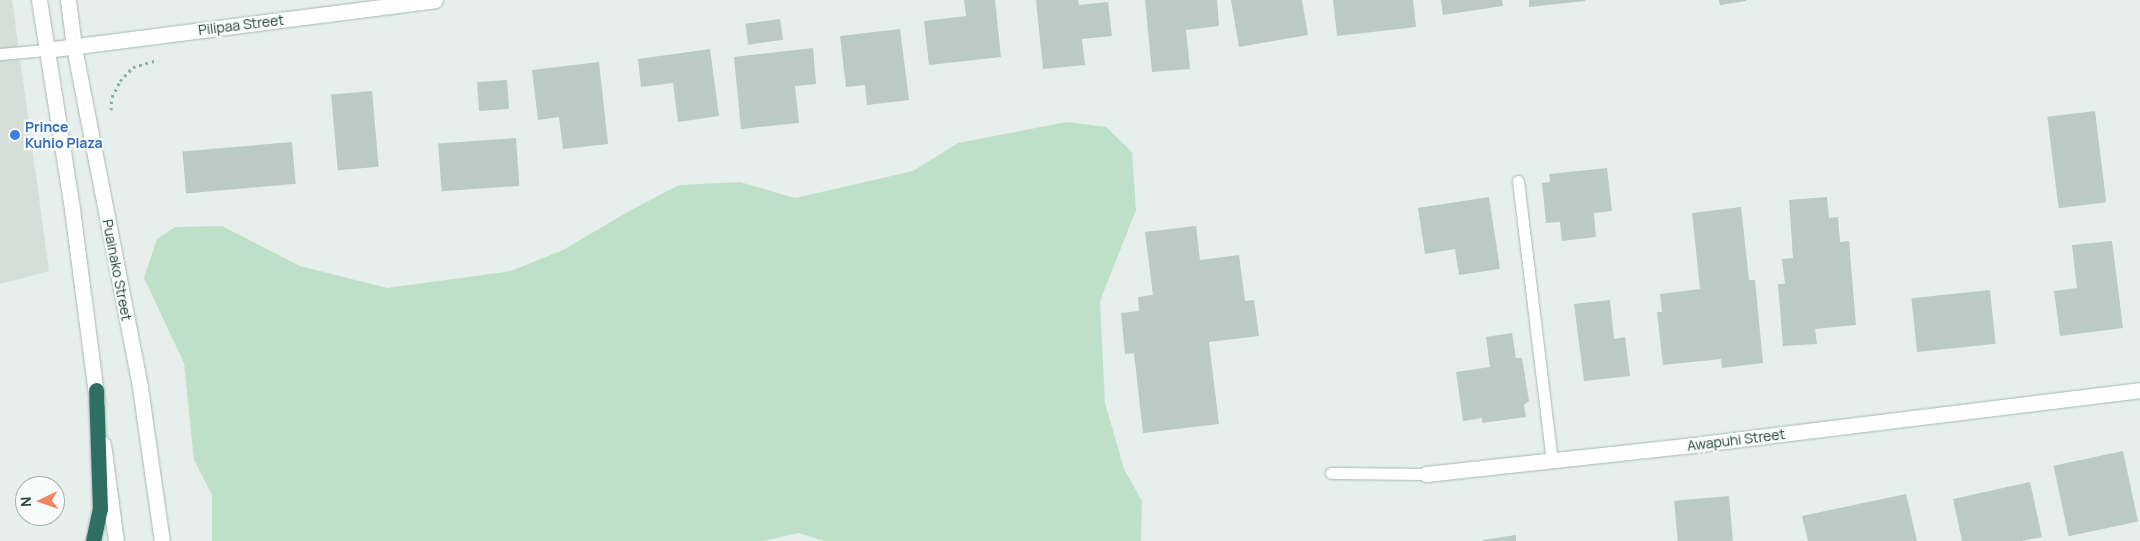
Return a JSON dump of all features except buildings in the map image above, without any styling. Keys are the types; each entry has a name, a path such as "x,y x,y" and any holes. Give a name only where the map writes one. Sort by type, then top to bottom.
{"highway":[{"path":"93,541 100,509 96,390"}],"street":[{"path":"39,0 72,209 116,541"},
{"name":"Puainako Street","path":"68,0 74,47 140,387 162,541"},
{"name":"Pilipaa Street","path":"46,50 435,0"},
{"name":"Awapuhi Street","path":"1426,474 1552,461 2140,390"}],"lane":[{"path":"0,54 46,50"},
{"path":"1518,182 1552,461"},
{"name":"Awapuhi Street","path":"1331,473 1426,474"}],"path":[{"path":"111,112 112,97 120,81 133,67 156,61"}],"shaded area":[{"name":"Prince Kuhio Plaza","path":"0,0 12,0 49,271 0,284"}],"green space":[{"path":"1067,122 1106,127 1132,152 1136,210 1100,301 1105,403 1124,469 1142,501 1141,541 824,541 799,533 763,541 212,541 212,495 194,460 184,363 144,278 157,239 175,227 222,226 300,266 387,288 511,271 563,250 631,210 679,185 740,182 795,198 913,171 958,143"}],"place":[{"name":"Prince Kuhio Plaza","path":"15,135"}]}
